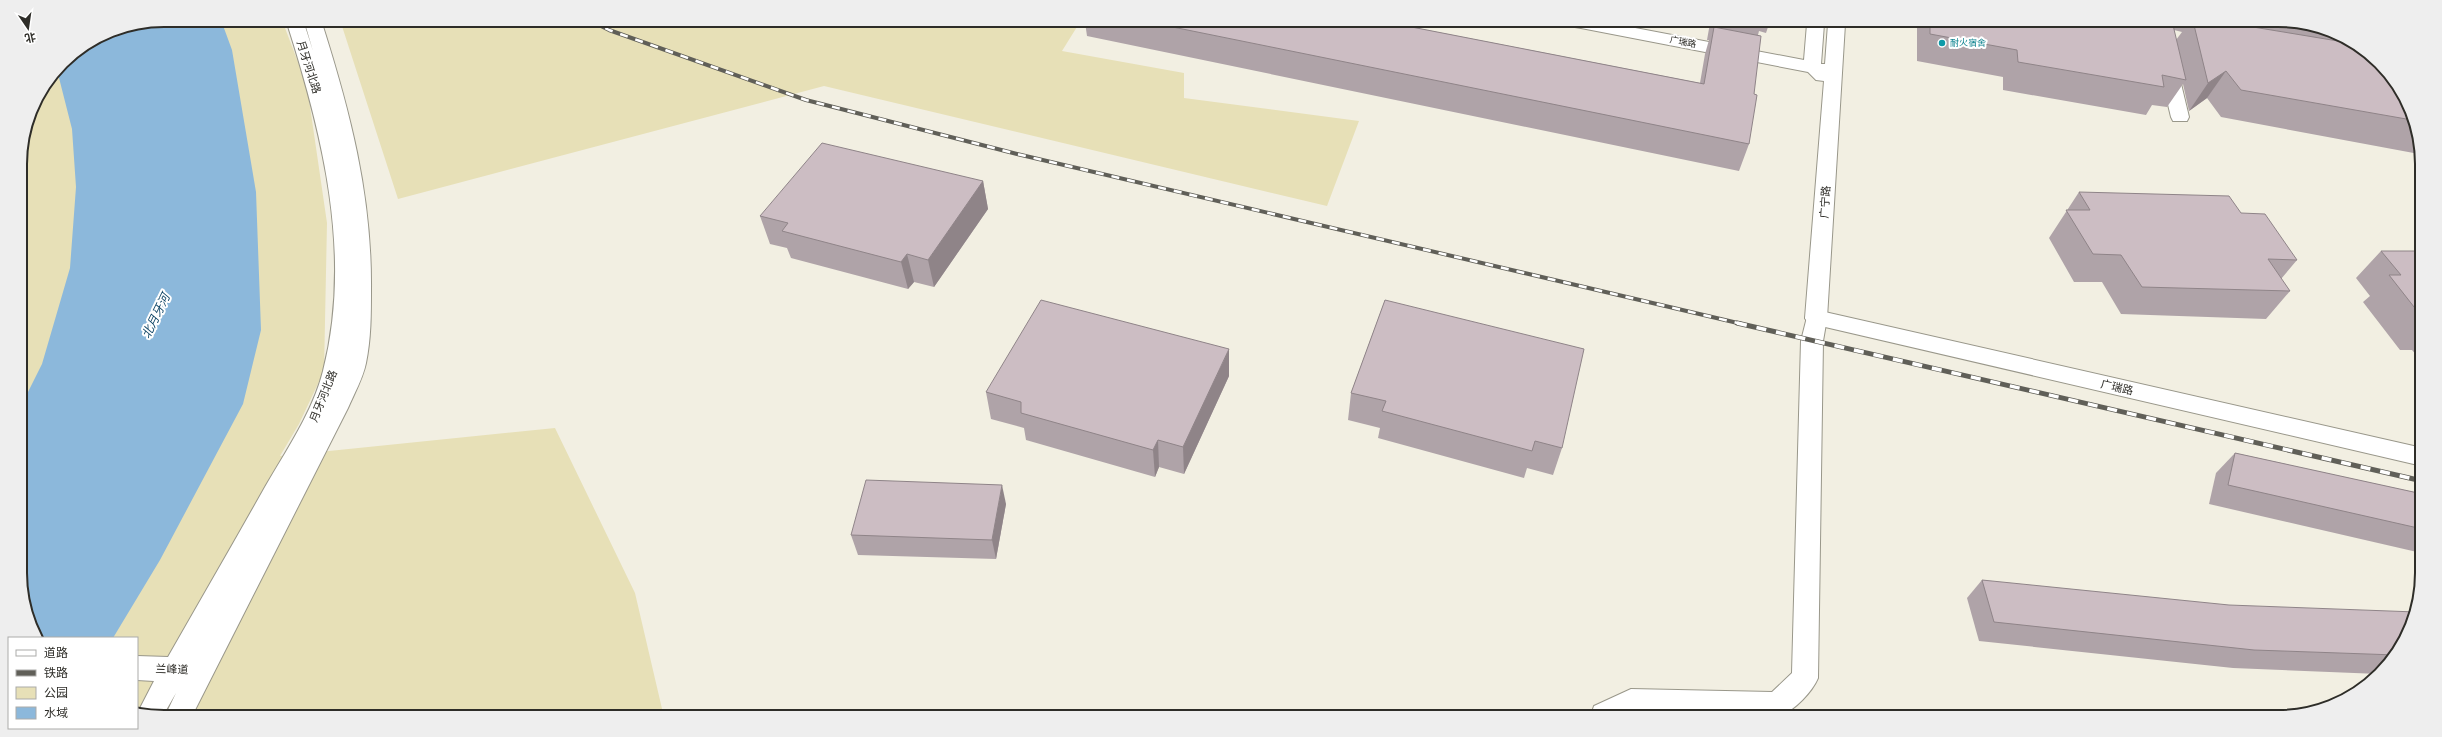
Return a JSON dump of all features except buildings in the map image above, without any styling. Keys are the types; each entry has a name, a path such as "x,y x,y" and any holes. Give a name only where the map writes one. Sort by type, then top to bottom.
{"street":[{"name":"月牙河北路","path":"152,709 312,426 334,372 343,322 346,252 330,139 314,80 296,27"},
{"name":"月牙河北路","path":"181,710 337,408 355,364 360,316 361,253 356,193 330,80 314,27"},
{"name":"广瑞路","path":"1604,27 1812,63"},
{"name":"广瑞路","path":"1634,27 1812,63"},
{"path":"1816,27 1812,63 1832,74"},
{"name":"广宁路","path":"1614,710 1631,701 1778,704 1805,678 1812,357 1831,125 1832,74 1837,27"},
{"path":"2164,50 2180,117"},
{"name":"广瑞路","path":"1816,318 2415,455"},
{"name":"兰峰道","path":"139,668 203,670"}],"green space":[{"path":"155,27 285,27 307,86 327,223 324,371 299,424 280,456 555,428 635,593 662,710 146,709 138,707 138,637 43,637 34,617 27,582 27,155 37,111 55,80 80,55 95,45 111,37 137,30"},
{"path":"342,27 1077,27 1062,51 1184,73 1184,98 1359,121 1327,206 824,86 398,199"}],"water":[{"name":"北月牙河","path":"155,27 224,27 232,50 256,192 261,330 243,404 160,560 114,637 43,637 34,617 27,582 27,394 42,364 70,268 76,187 72,129 59,76 80,55 111,37 137,30"}],"railway":[{"path":"603,27 806,100 1017,154 1742,324"},
{"path":"1737,323 2415,479"}],"place":[{"name":"耐火宿舍","path":"1942,43"}]}
